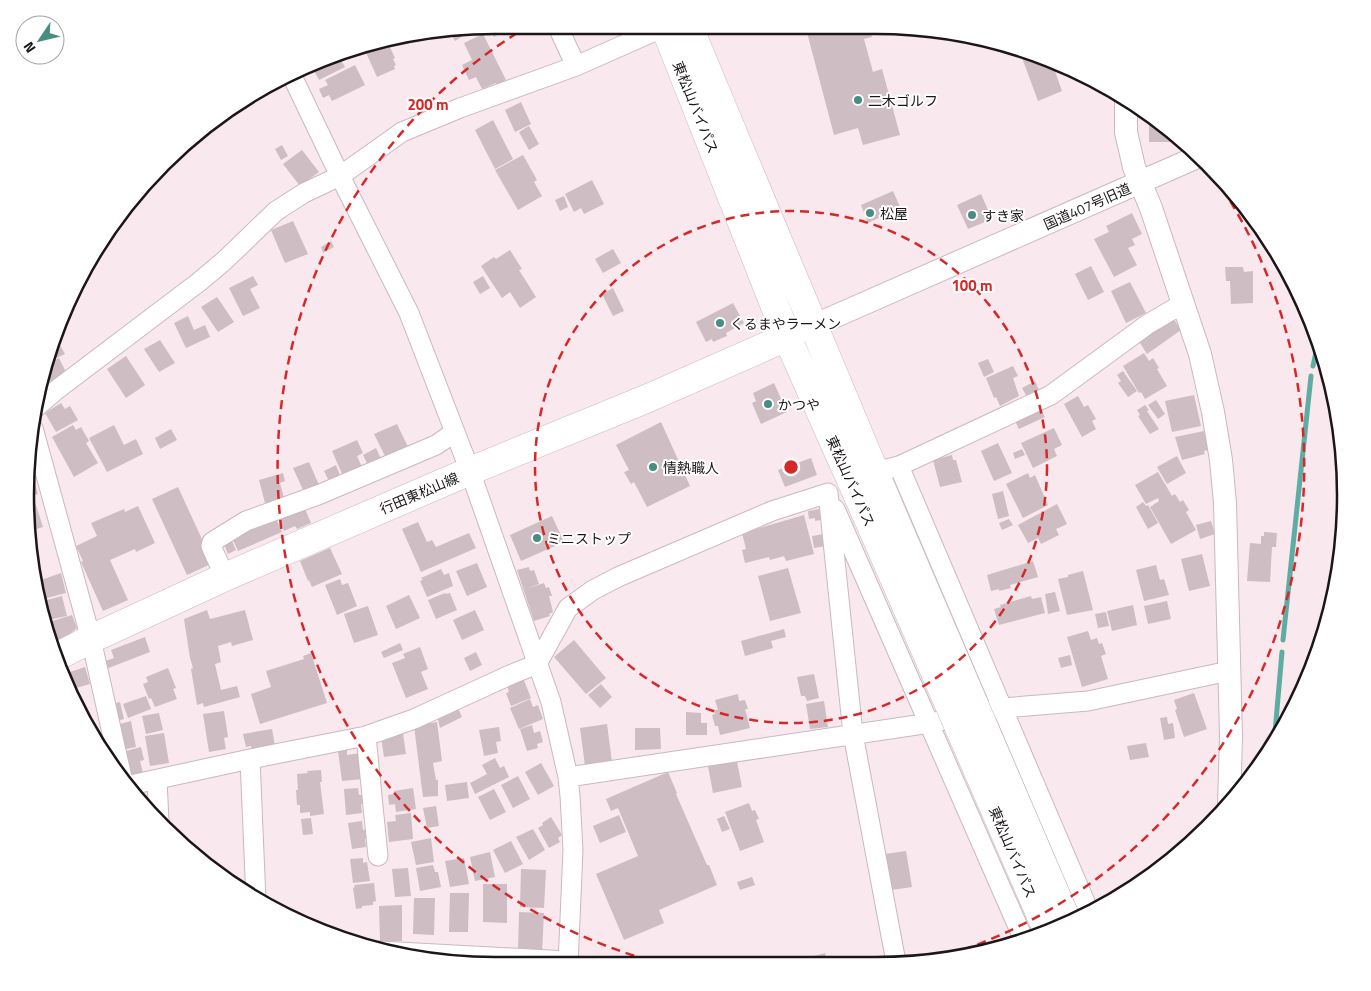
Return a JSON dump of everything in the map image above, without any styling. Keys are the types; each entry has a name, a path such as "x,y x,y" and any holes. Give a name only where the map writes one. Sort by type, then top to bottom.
{"main road":[{"name":"東松山バイパス","path":"675,34 786,337 864,478"},
{"name":"東松山バイパス","path":"676,34 813,326 864,478 1045,925"},
{"name":"行田東松山線","path":"62,654 90,639 225,578 470,471 646,399 786,337"},
{"name":"東松山バイパス","path":"877,509 1076,912"}],"street":[{"path":"561,34 576,66"},
{"path":"44,401 199,282 224,261 276,210 304,193 340,176 402,132 460,108 576,66 653,34"},
{"path":"294,80 409,313 470,471 551,702 568,777 573,850 568,957"},
{"path":"1126,108 1126,132 1139,183 1151,208 1184,303 1200,354 1214,412 1225,503 1231,736 1229,792"},
{"name":"国道407号旧道","path":"786,337 1192,159"},
{"path":"135,784 366,736 414,718 537,664 568,608 593,590 618,577 772,511 864,478 1051,395 1148,324 1184,303"},
{"path":"225,578 211,546 212,542 246,521 318,495 436,445 455,432"},
{"path":"37,443 90,639 118,761"},
{"path":"864,478 1002,708 1076,912"},
{"path":"864,478 930,723 1021,934"},
{"path":"864,478 853,734 895,956"},
{"path":"568,777 930,723 1002,708 1098,699 1229,671"},
{"path":"366,736 378,856"},
{"path":"250,759 256,889"},
{"path":"158,780 159,811"}],"building":[{"path":"483,34 506,80 497,85 496,83 482,89 476,77 469,80 462,65 472,60 464,43"},
{"name":"二木ゴルフ","path":"807,34 871,34 872,37 864,39 873,72 882,69 900,135 863,145 858,128 834,135"},
{"path":"465,35 455,41 452,36"},
{"path":"389,46 395,58 393,59 396,65 394,66 395,69 377,77 366,52"},
{"path":"1022,57 1056,71 1062,91 1038,101"},
{"path":"341,60 345,67 319,80 314,71"},
{"path":"355,65 365,85 332,101 329,95 323,98 319,89 328,85 325,80"},
{"path":"521,102 531,124 515,132 505,110"},
{"path":"493,120 513,159 495,169 475,130"},
{"path":"1149,125 1157,129 1171,142 1149,142"},
{"path":"529,126 539,144 529,150 519,132"},
{"path":"282,145 288,156 281,160 275,149"},
{"path":"302,150 319,172 300,186 283,164"},
{"path":"523,155 537,180 534,182 542,196 518,210 495,170"},
{"path":"592,180 604,204 584,214 581,208 574,212 565,194"},
{"path":"893,191 901,209 890,214 892,219 885,222 883,216 868,223 861,205"},
{"path":"981,194 992,219 968,229 957,205"},
{"path":"564,196 568,207 560,211 555,200"},
{"path":"1132,213 1142,234 1132,239 1135,245 1128,248 1137,265 1114,277 1094,239 1109,232 1106,226"},
{"path":"293,221 308,254 285,263 271,230"},
{"path":"331,241 334,247 323,253 321,247"},
{"path":"613,249 621,263 603,273 595,259"},
{"path":"510,250 522,269 519,270 536,297 520,308 510,292 502,298 481,266 494,257 496,259"},
{"path":"1091,266 1104,292 1088,300 1075,274"},
{"path":"1225,267 1243,267 1244,272 1253,271 1253,303 1231,304 1230,281 1226,281"},
{"path":"253,276 258,285 250,289 260,308 243,316 229,288"},
{"path":"483,276 490,288 480,294 473,282"},
{"path":"1130,282 1146,313 1126,323 1111,291"},
{"path":"613,288 624,311 613,316 602,294"},
{"path":"217,297 234,322 218,332 201,307"},
{"name":"くるまやラーメン","path":"733,303 744,323 726,333 727,336 713,342 712,339 706,342 696,322"},
{"path":"1171,315 1181,330 1147,354 1137,338"},
{"path":"188,316 194,330 205,325 210,337 186,348 174,323"},
{"path":"160,340 175,363 159,372 144,349"},
{"path":"59,344 65,354 54,359"},
{"path":"1144,353 1149,361 1153,358 1167,386 1145,399 1141,392 1139,393 1123,366"},
{"path":"126,356 145,385 126,398 107,369"},
{"path":"59,358 67,374 51,383 48,378 54,361"},
{"path":"988,359 994,372 984,377 978,363"},
{"path":"1013,366 1018,376 1013,378 1019,396 1000,406 996,397 994,398 986,378"},
{"path":"1123,371 1137,391 1128,397 1118,383 1121,381 1117,375"},
{"path":"1035,381 1039,390 1027,397 1022,388"},
{"path":"774,383 787,412 761,424 752,403 756,401 753,393"},
{"path":"1194,395 1201,426 1172,432 1165,401"},
{"path":"1078,396 1084,407 1088,405 1096,419 1092,421 1096,429 1082,437 1064,404"},
{"path":"1156,400 1165,414 1158,419 1148,405"},
{"path":"61,403 65,409 70,406 78,420 56,432 45,413"},
{"path":"1145,405 1159,429 1150,434 1138,416 1140,415 1137,410"},
{"path":"1039,406 1045,417 1019,429 1014,419"},
{"path":"661,422 690,486 647,507 634,482 631,484 624,472 629,470 616,445"},
{"path":"397,424 408,447 386,458 374,434"},
{"path":"73,425 76,430 81,427 89,441 86,443 98,463 74,477 52,437"},
{"path":"114,425 124,445 136,439 143,454 107,472 89,438"},
{"path":"1054,428 1062,445 1054,449 1057,456 1033,468 1021,443"},
{"path":"171,429 177,440 160,449 155,438"},
{"path":"1204,431 1209,450 1204,451 1205,454 1182,460 1175,437"},
{"path":"357,440 363,453 357,456 362,467 343,476 332,451"},
{"path":"998,443 1012,473 994,481 981,451"},
{"path":"376,448 382,461 369,467 363,455"},
{"path":"1022,449 1025,455 1015,459 1013,453"},
{"path":"952,455 953,460 956,460 962,482 940,487 933,460"},
{"path":"1177,456 1186,473 1167,484 1157,467"},
{"path":"811,458 817,475 785,487 778,470"},
{"path":"309,462 319,485 304,492 293,468"},
{"path":"37,463 39,472 35,473 35,465"},
{"path":"336,465 341,478 330,483 324,471"},
{"path":"1158,472 1172,496 1175,494 1180,502 1183,500 1189,510 1186,512 1196,530 1171,544 1150,507 1159,501 1158,498 1146,504 1135,485"},
{"path":"283,473 285,481 280,483 284,498 265,503 259,480"},
{"path":"1028,473 1030,478 1035,475 1048,505 1023,518 1006,484"},
{"path":"34,482 38,494 34,495"},
{"path":"178,487 213,563 187,575 152,499"},
{"path":"1003,491 1009,516 998,519 992,494"},
{"path":"34,502 43,527 35,529 35,526"},
{"path":"1143,502 1146,506 1148,505 1158,523 1148,529 1136,507"},
{"path":"1057,504 1067,524 1056,529 1059,535 1041,544 1038,538 1028,543 1018,525"},
{"path":"138,506 155,543 136,552 135,549 110,560 128,600 103,611 81,562 83,561 76,546 97,536 91,523 124,509 125,512"},
{"path":"305,509 311,523 297,529 295,526 284,531 279,518 289,513 290,516"},
{"path":"819,509 821,520 809,519 808,511"},
{"path":"804,515 814,554 786,561 784,556 770,560 769,557 745,563 742,550 746,549 742,533"},
{"path":"275,516 282,532 238,551 231,536"},
{"name":"ミニストップ","path":"552,516 564,542 521,561 510,535"},
{"path":"1009,519 1013,525 1002,530 999,523"},
{"path":"1211,521 1215,534 1200,539 1196,525"},
{"path":"418,522 427,542 432,540 436,547 469,533 476,548 421,572 402,529"},
{"path":"1264,532 1277,533 1276,547 1272,547 1270,582 1247,581 1250,543 1261,544 1261,536 1264,536"},
{"path":"824,534 826,546 814,548 812,536"},
{"path":"231,539 236,550 228,554 223,542"},
{"path":"330,548 342,574 312,587 300,561"},
{"path":"1202,554 1210,586 1189,591 1181,559"},
{"path":"1033,561 1038,577 1010,585 1011,588 991,591 987,575"},
{"path":"477,563 487,587 467,596 456,571"},
{"path":"1156,565 1160,580 1164,579 1169,595 1144,601 1136,570"},
{"path":"529,567 530,571 534,570 539,584 526,589 544,583 546,588 549,587 552,596 549,596 553,612 549,614 550,616 534,621 517,570"},
{"path":"788,568 801,613 770,621 758,576"},
{"path":"441,569 444,575 449,573 453,586 427,597 420,581 423,580 421,578"},
{"path":"1083,571 1093,610 1067,615 1058,579"},
{"path":"61,573 66,593 46,598 42,580"},
{"path":"340,579 342,585 348,583 357,606 337,615 325,585"},
{"path":"1055,592 1060,611 1048,614 1045,594"},
{"path":"445,593 450,593 457,610 436,619 428,600"},
{"path":"409,595 420,618 396,629 386,606"},
{"path":"62,596 67,616 50,619 46,600"},
{"path":"1031,596 1032,599 1041,597 1045,613 999,625 994,609 1001,607 1000,605"},
{"path":"1167,601 1171,619 1148,624 1144,606"},
{"path":"1133,605 1137,625 1112,631 1107,611"},
{"path":"368,606 378,635 354,643 344,614"},
{"path":"207,610 210,619 245,610 253,640 232,646 231,642 218,646 221,662 215,664 221,690 237,686 240,697 204,707 203,703 197,705 191,669 193,668 184,619"},
{"path":"475,610 484,630 462,640 453,620"},
{"path":"1106,612 1109,626 1098,628 1095,614"},
{"path":"72,615 77,628 65,638 57,641 51,621"},
{"path":"784,629 786,637 771,641 773,648 745,656 741,641"},
{"path":"1088,631 1091,640 1097,638 1099,644 1102,643 1106,654 1101,656 1108,679 1082,687 1067,637"},
{"path":"145,637 150,652 106,669 103,662 114,658 111,650"},
{"path":"574,640 606,678 586,694 554,657"},
{"path":"400,643 403,650 384,658 381,652"},
{"path":"420,647 428,669 421,672 428,689 406,698 392,663 405,658 403,654"},
{"path":"476,652 482,665 470,671 464,658"},
{"path":"311,653 327,703 260,724 251,694 271,687 266,671 304,659 303,656"},
{"path":"1070,655 1072,665 1061,668 1058,658"},
{"path":"85,667 90,684 76,688 69,672"},
{"path":"168,668 176,688 173,689 177,699 155,707 151,698 149,699 143,684 148,682 146,677"},
{"path":"814,674 819,698 807,701 805,696 801,696 797,677"},
{"path":"523,678 531,698 511,706 506,693 509,692 507,685"},
{"path":"601,684 612,697 600,708 588,695"},
{"path":"1194,693 1207,729 1184,737 1175,710 1177,709 1174,700"},
{"path":"738,694 739,701 745,700 748,709 745,709 750,728 720,735 712,715 715,714 714,710 718,710 715,700"},
{"path":"146,696 151,709 128,718 123,704"},
{"path":"530,699 533,707 538,705 543,719 519,729 510,708"},
{"path":"824,701 828,727 810,729 806,704"},
{"path":"120,702 124,719 113,722 109,705"},
{"path":"457,706 462,717 440,728 437,715"},
{"path":"224,711 228,737 224,738 226,749 209,752 203,714"},
{"path":"686,712 701,713 701,723 707,723 707,735 686,735"},
{"path":"159,713 163,730 146,734 142,716"},
{"path":"1167,717 1168,724 1173,723 1175,738 1164,740 1160,718"},
{"path":"131,721 136,747 121,750 116,725"},
{"path":"437,722 442,761 433,763 436,780 438,780 438,796 423,797 414,726"},
{"path":"607,724 612,762 585,766 580,728"},
{"path":"532,725 534,733 540,731 543,742 537,744 538,748 527,751 520,729"},
{"path":"499,727 501,741 496,742 498,753 484,756 479,730"},
{"path":"635,728 660,728 661,749 635,750"},
{"path":"272,729 275,746 252,750 251,746 246,747 243,734"},
{"path":"164,733 169,763 150,766 145,736"},
{"path":"403,734 406,754 384,757 381,737"},
{"path":"1146,743 1149,757 1130,760 1127,746"},
{"path":"141,747 144,760 140,761 144,777 131,779 127,773 122,752"},
{"path":"347,750 347,755 360,753 363,779 342,781 338,751"},
{"path":"495,758 500,768 504,766 509,777 475,794 470,783 487,774 482,765"},
{"path":"737,761 742,787 713,793 708,766"},
{"path":"541,763 554,786 538,795 525,772"},
{"path":"321,770 322,782 320,782 324,814 310,816 310,812 300,813 300,805 297,805 297,774"},
{"path":"668,772 717,885 659,910 664,923 624,940 596,874 638,856 618,808 611,811 606,799"},
{"path":"518,776 530,799 513,808 501,785"},
{"path":"467,782 469,798 447,801 445,785"},
{"path":"358,788 359,795 363,795 362,813 346,815 344,789"},
{"path":"413,788 416,809 396,812 395,804 389,805 388,795 395,794 394,791"},
{"path":"494,789 506,812 490,820 478,797"},
{"path":"749,803 752,811 755,810 759,819 756,820 764,842 740,851 725,812"},
{"path":"436,806 439,826 427,828 423,808"},
{"path":"411,813 413,839 389,842 387,822 396,821 395,815"},
{"path":"619,815 626,832 600,843 593,826"},
{"path":"724,816 730,829 722,832 717,819"},
{"path":"551,817 562,835 558,838 560,842 549,848 538,828"},
{"path":"311,818 313,834 303,835 301,819"},
{"path":"362,821 363,830 366,829 366,847 352,849 348,823"},
{"path":"533,829 545,850 529,860 516,837"},
{"path":"431,838 434,862 416,865 411,842"},
{"path":"511,841 523,864 505,873 493,850"},
{"path":"906,851 912,887 891,890 885,854"},
{"path":"490,852 495,877 475,881 470,857"},
{"path":"363,858 363,863 367,862 370,881 353,883 350,859"},
{"path":"464,858 469,884 450,887 445,861"},
{"path":"433,865 435,872 438,872 441,887 420,891 416,868"},
{"path":"408,868 411,896 395,897 392,869"},
{"path":"521,869 546,870 544,908 520,907"},
{"path":"752,877 755,885 740,890 737,882"},
{"path":"374,883 376,901 373,902 373,905 362,906 362,908 356,909 354,885"},
{"path":"483,884 507,884 507,923 483,922"},
{"path":"450,893 469,893 468,932 449,932"},
{"path":"414,898 435,898 434,935 413,934"},
{"path":"402,905 402,941 380,941 379,906"},
{"path":"519,912 544,913 542,952 518,951"},
{"path":"825,953 826,957 811,957"}],"waterway":[{"path":"1313,366 1315,355"},
{"path":"1283,640 1311,376"},
{"path":"1276,725 1282,652"}],"place":[{"name":"二木ゴルフ","path":"858,100"},
{"name":"松屋","path":"870,213"},
{"name":"すき家","path":"972,215"},
{"name":"くるまやラーメン","path":"720,323"},
{"name":"かつや","path":"768,404"},
{"name":"情熱職人","path":"653,467"},
{"name":"ミニストップ","path":"537,538"}]}
